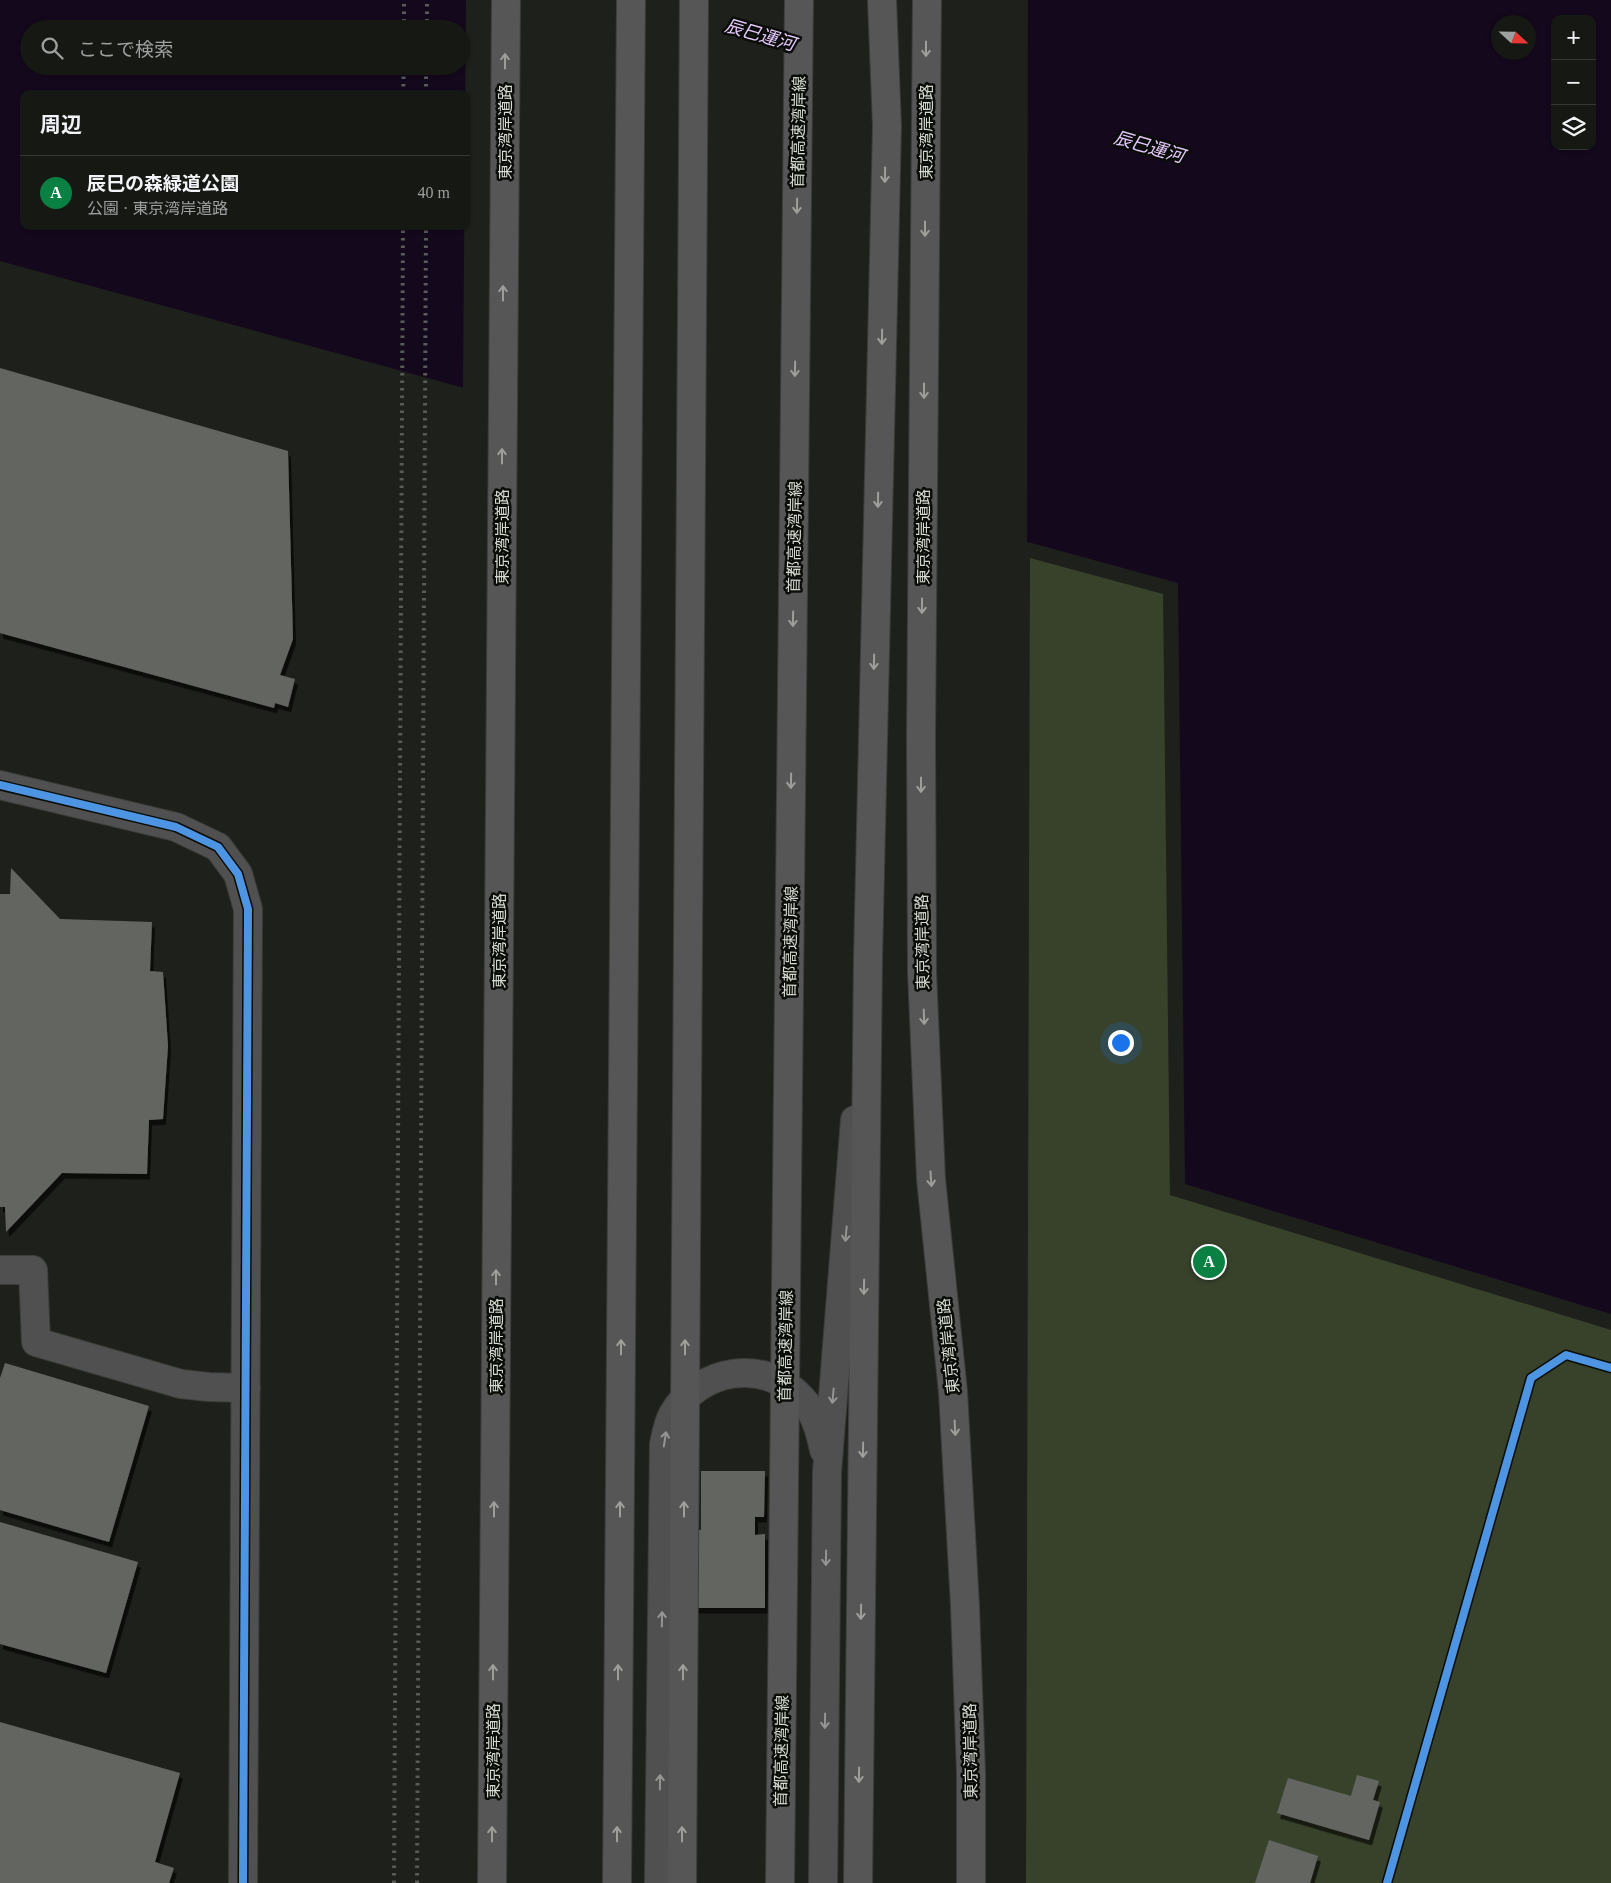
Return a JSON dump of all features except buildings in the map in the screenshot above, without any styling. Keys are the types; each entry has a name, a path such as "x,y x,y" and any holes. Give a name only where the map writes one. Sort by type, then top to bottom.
{"highway":[{"name":"東京湾岸道路","path":"492,1883 506,0"},
{"path":"617,1883 631,0"},
{"path":"682,1883 694,0"},
{"name":"首都高速湾岸線","path":"780,1883 799,0"},
{"path":"858,1883 868,959 887,126 882,0"},
{"name":"東京湾岸道路","path":"926,0 921,736 922,972 931,1179 952,1392 965,1596 971,1773 971,1883"}],"street":[{"path":"0,784 176,827 218,847 238,874 248,910 243,1883"},
{"path":"823,1883 827,1472 868,959"},
{"path":"0,1270 33,1270 36,1342 181,1384 246,1388"},
{"path":"659,1883 664,1444 672,1416 688,1395 708,1380 732,1373 745,1372 770,1377 792,1389 808,1407 819,1430 827,1472"}],"green space":[{"path":"1030,558 1163,594 1170,1195 1611,1330 1611,1883 1026,1883"}],"water":[{"name":"辰巳運河","path":"0,0 1611,0 1611,1314 1185,1184 1178,583 0,261"}],"pier":[{"path":"466,0 1028,0 1027,545 463,391 464,230 470,230 470,90 465,90 465,75 470,75 470,20 466,20"}],"railway":[{"path":"404,0 404,20"},
{"path":"427,0 427,20"},
{"path":"403,90 404,75"},
{"path":"426,75 426,90"},
{"path":"394,1883 403,230"},
{"path":"417,1883 426,230"}],"cycle path":[{"path":"0,785 176,827 218,847 238,874 248,909 243,1883"},
{"path":"1387,1883 1531,1378 1566,1355 1611,1368"}],"place":[{"name":"辰巳の森緑道公園","path":"1209,1262"}]}
